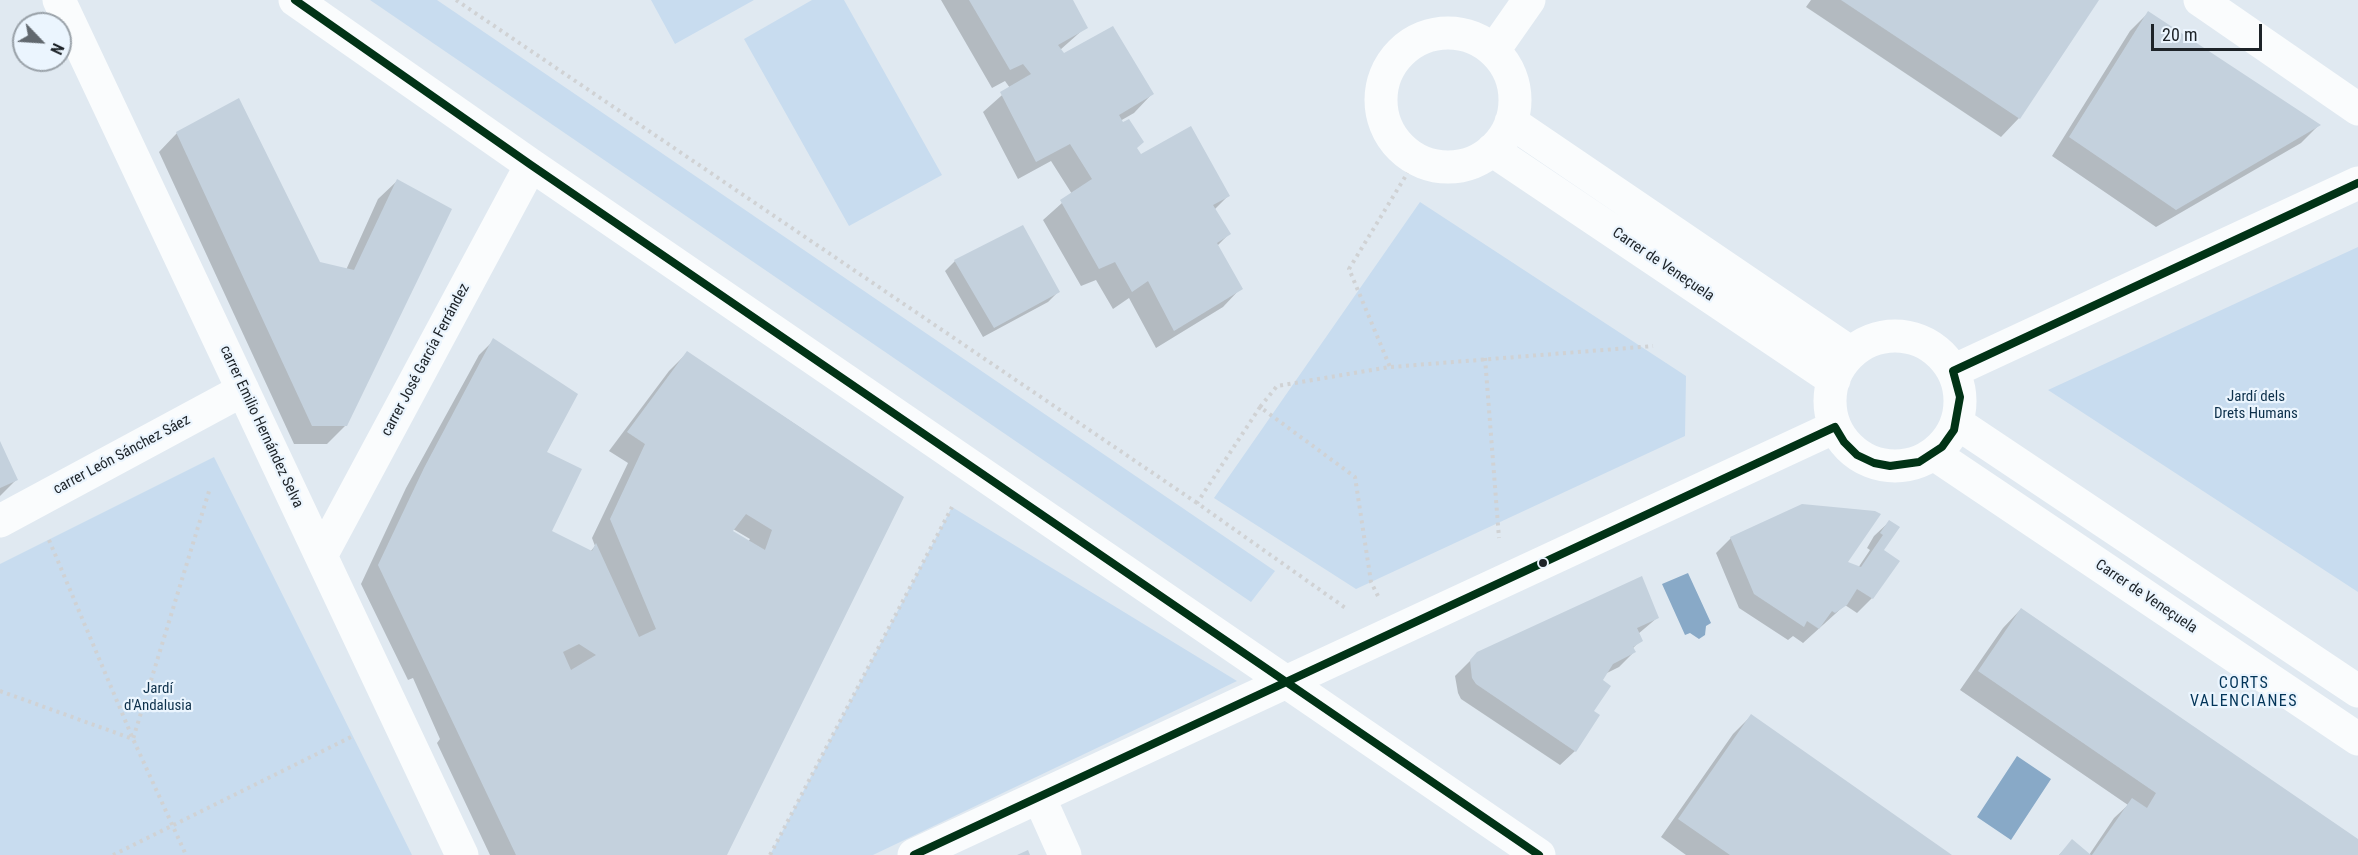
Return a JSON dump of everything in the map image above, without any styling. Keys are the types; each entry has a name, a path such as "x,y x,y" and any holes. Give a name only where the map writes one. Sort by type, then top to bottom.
{"street":[{"name":"carrer Emilio Hernández Selva","path":"59,0 462,855"},
{"path":"76,33 85,0"},
{"path":"296,0 531,165 1539,855"},
{"path":"1494,50 1529,0"},
{"path":"2200,0 2358,109"},
{"path":"1436,33 1457,33 1477,39 1494,50 1507,69 1515,92 1511,122 1492,150 1479,159 1447,167 1416,159 1400,147 1388,130 1381,111 1381,90 1387,69 1399,52 1416,40 1436,33"},
{"path":"1511,122 1851,354"},
{"name":"Carrer de Veneçuela","path":"1492,150 1833,380"},
{"name":"carrer José García Ferrández","path":"321,556 531,165"},
{"path":"1953,372 2358,183"},
{"path":"1878,338 1914,338 1937,352 1953,372 1960,397 1956,423 1948,439 1934,454 1905,466 1874,463 1857,455 1844,442 1835,427 1830,411 1833,380 1851,354 1878,338"},
{"name":"carrer León Sánchez Sáez","path":"0,521 243,390"},
{"path":"1956,423 2358,691"},
{"path":"914,855 1288,684 1835,427"},
{"name":"Carrer de Veneçuela","path":"1934,454 2358,739"},
{"path":"1039,797 1065,855"}],"path":[{"path":"456,0 1197,503 1347,609"},
{"path":"1390,367 1349,269 1416,159"},
{"path":"1197,503 1277,386 1390,367 1653,346"},
{"path":"1485,358 1499,538"},
{"path":"1260,408 1355,477 1371,582 1378,597"},
{"path":"133,739 210,488"},
{"path":"770,855 952,507"},
{"path":"49,540 133,739 186,855"},
{"path":"0,691 133,739"},
{"path":"113,855 352,736"}],"green space":[{"path":"370,0 437,0 1275,571 1251,602"},
{"path":"651,0 754,0 675,44"},
{"path":"812,0 844,0 942,175 849,226 744,39"},
{"path":"1420,202 1686,376 1685,436 1356,589 1214,498"},
{"name":"Jardí dels Drets Humans","path":"2358,247 2358,592 2048,390"},
{"name":"Jardí d'Andalusia","path":"214,457 412,855 0,855 0,564"},
{"path":"952,507 1237,681 873,855 770,855"}],"shaded area":[{"path":"1688,573 1711,623 1706,626 1705,635 1699,639 1690,633 1685,635 1662,584"},
{"path":"2017,756 2051,779 2011,840 1977,817"}],"building":[{"path":"969,0 1073,0 1088,28 1058,45 1064,53 1113,26 1154,94 1119,115 1123,122 1129,119 1144,142 1137,148 1141,154 1191,126 1230,196 1213,205 1231,234 1217,243 1243,289 1174,331 1148,281 1132,292 1115,262 1099,269 1060,200 1092,179 1070,144 1036,162 1000,92 1031,74 1023,64 1010,70"},
{"path":"1841,0 2099,0 2020,119"},
{"path":"2148,11 2321,125 2176,210 2069,137"},
{"path":"239,98 320,262 354,270 397,179 452,209 347,426 312,426 176,132"},
{"path":"1023,225 1060,292 994,328 954,260"},
{"path":"493,338 578,394 547,452 582,469 552,531 592,551 596,543 639,637 656,629 610,519 645,444 627,432 687,351 904,497 727,855 516,855 378,565 424,468","holes":["746,514 772,530 765,550 733,531","579,644 596,655 571,670 563,652"]},
{"path":"0,441 18,480 0,488"},
{"path":"1802,504 1875,511 1881,514 1848,562 1861,567 1883,535 1880,533 1889,520 1900,527 1884,550 1900,561 1873,599 1857,589 1847,605 1835,613 1832,611 1819,629 1807,621 1804,627 1754,594 1730,537"},
{"path":"1642,576 1659,618 1637,628 1643,641 1633,647 1636,652 1613,664 1603,680 1611,686 1594,711 1600,715 1576,752 1476,684 1472,678 1470,660 1477,652"},
{"path":"2021,608 2358,839 2358,855 2092,855 2132,798 2147,808 2156,793 1978,671"},
{"path":"1751,714 1952,855 1730,855 1678,819"},
{"path":"2072,839 2091,855 2059,855"},
{"path":"1028,850 1030,855 1017,855"}],"transit line":[{"path":"295,0 531,165 1539,855"},
{"path":"914,855 1835,427 1844,442 1857,455 1874,463 1890,466 1919,462 1942,447 1954,430 1960,397 1953,371 2358,183"}],"district":[{"name":"CORTS VALENCIANES","path":"2244,693"}]}
